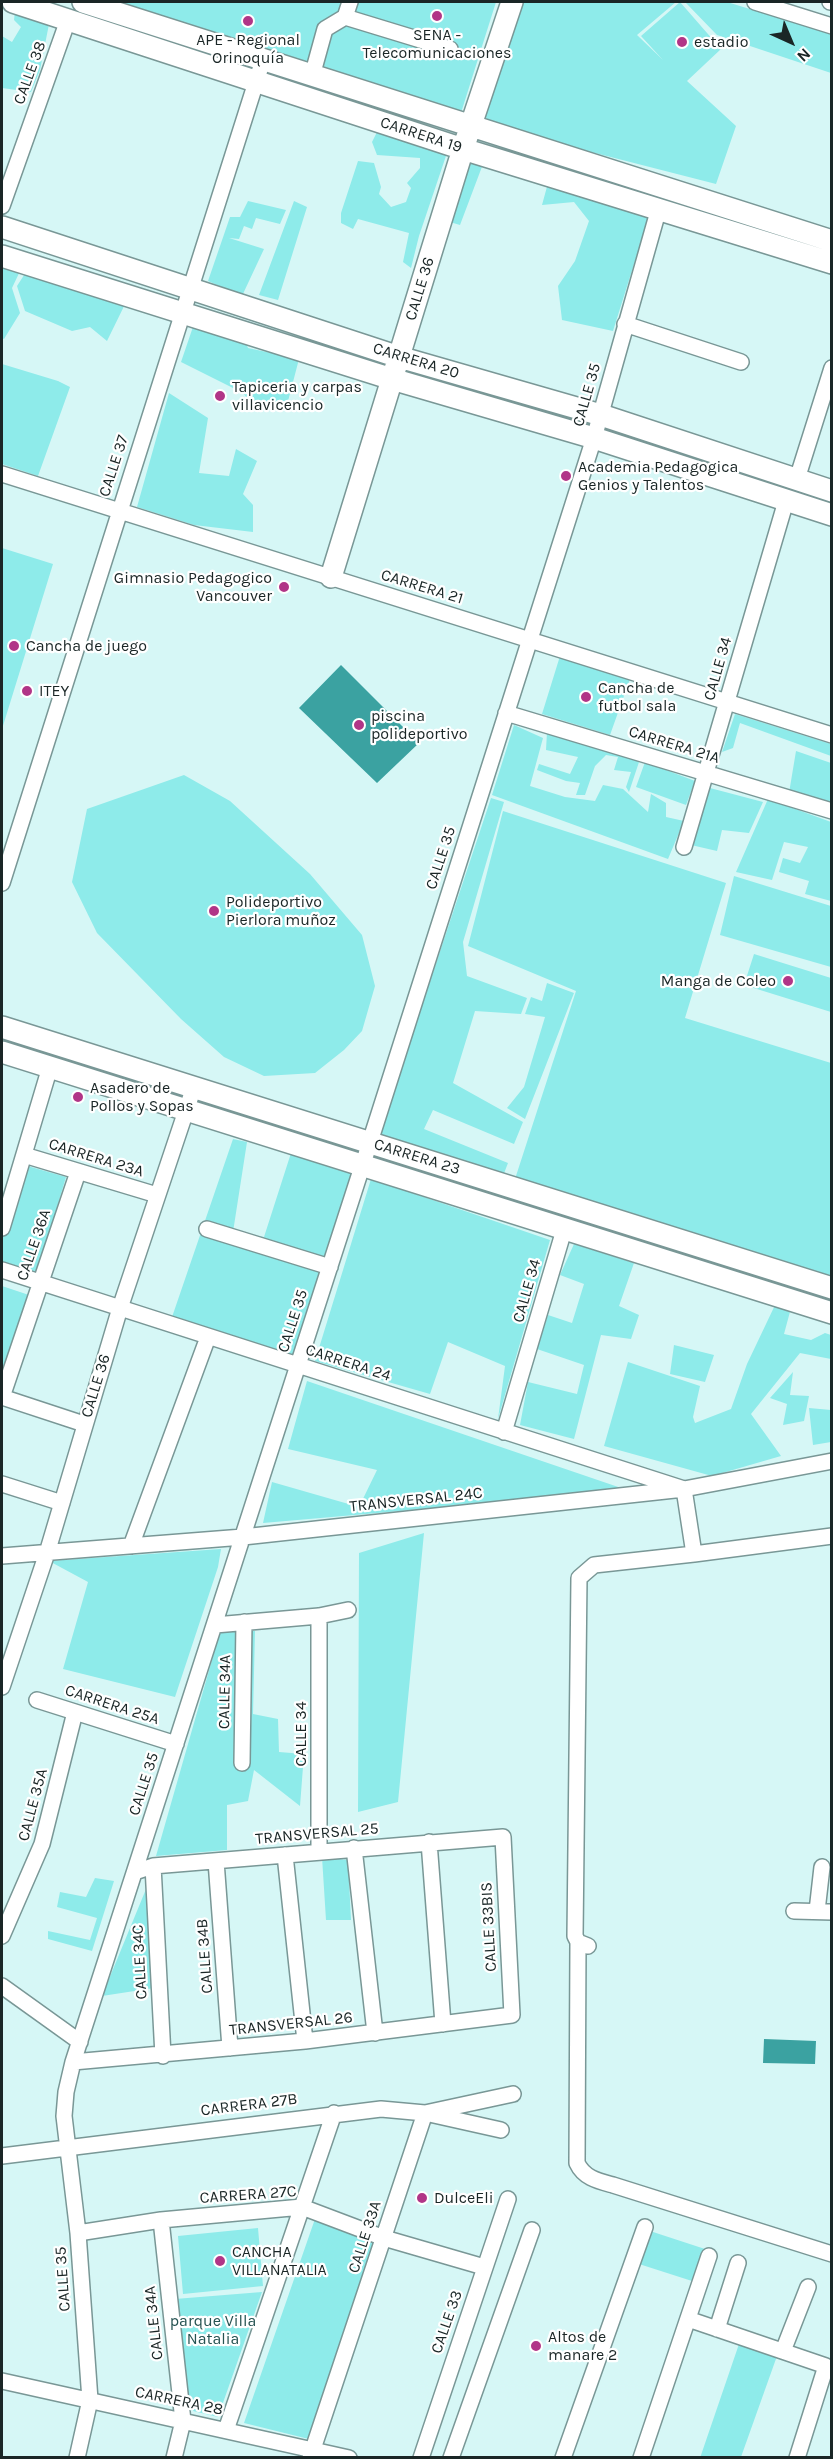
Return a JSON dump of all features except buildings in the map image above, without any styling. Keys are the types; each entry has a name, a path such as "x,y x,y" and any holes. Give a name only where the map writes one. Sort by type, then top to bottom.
{"main road":[{"name":"CARRERA 19","path":"13,2 463,149 831,263"},
{"name":"CARRERA 19","path":"83,2 831,241"},
{"name":"CALLE 36","path":"331,577 463,149 512,2"},
{"name":"CARRERA 20","path":"2,227 399,357 601,415 831,491"},
{"name":"CARRERA 20","path":"2,256 392,379 594,438 831,515"},
{"name":"CARRERA 23","path":"2,1027 831,1288"},
{"name":"CARRERA 23","path":"2,1052 831,1312"}],"street":[{"path":"312,76 325,29 345,17 350,2"},
{"path":"755,2 831,26"},
{"path":"345,17 450,49"},
{"name":"CALLE 38","path":"2,206 68,20"},
{"name":"CALLE 37","path":"2,883 118,511 263,60"},
{"name":"CALLE 35","path":"77,2457 90,2400 78,2233 64,2116 66,2092 80,2042 363,1165 594,438 659,208"},
{"path":"625,324 741,362"},
{"path":"797,479 831,368"},
{"name":"CARRERA 21","path":"2,474 831,735"},
{"name":"CALLE 34","path":"684,847 786,501"},
{"name":"CARRERA 21A","path":"506,713 831,812"},
{"path":"2,1228 50,1067"},
{"name":"CALLE 36","path":"2,1687 47,1553 120,1308 194,1087"},
{"name":"CARRERA 23A","path":"24,1155 157,1196"},
{"name":"CALLE 36A","path":"2,1397 78,1172"},
{"path":"207,1229 330,1267"},
{"name":"CALLE 34","path":"504,1431 564,1230"},
{"name":"CARRERA 24","path":"2,1270 684,1489"},
{"path":"131,1546 208,1336"},
{"path":"2,1397 84,1424"},
{"name":"TRANSVERSAL 24C","path":"2,1556 243,1537 684,1489 831,1461"},
{"path":"2,1484 62,1503"},
{"path":"684,1489 694,1554"},
{"path":"831,1536 594,1565 579,1578 575,1936 583,1944 577,2163 581,2171 593,2179 613,2186 831,2254"},
{"path":"215,1625 319,1616 348,1610"},
{"name":"CALLE 34","path":"319,1616 320,1851"},
{"name":"CALLE 34A","path":"242,1763 244,1622"},
{"name":"CARRERA 25A","path":"37,1700 176,1744"},
{"name":"CALLE 35A","path":"2,1936 42,1844 75,1712"},
{"name":"TRANSVERSAL 25","path":"135,1872 153,1866 503,1837"},
{"name":"CALLE 33BIS","path":"503,1837 512,2015"},
{"path":"429,1842 443,2024"},
{"path":"354,1848 375,2033"},
{"path":"285,1854 305,2041"},
{"name":"CALLE 34B","path":"216,1861 230,2048"},
{"name":"CALLE 34C","path":"153,1866 163,2055"},
{"path":"794,1911 824,1912 822,1867"},
{"path":"2,1986 80,2042"},
{"name":"TRANSVERSAL 26","path":"74,2062 305,2041 512,2015"},
{"path":"425,2113 513,2094"},
{"name":"CARRERA 27B","path":"2,2156 334,2113 381,2109 425,2113 501,2130"},
{"path":"226,2430 334,2113"},
{"name":"CALLE 33A","path":"312,2453 425,2113"},
{"name":"CALLE 33","path":"421,2457 508,2199"},
{"name":"CARRERA 27C","path":"78,2233 161,2220 302,2207 384,2238 484,2267"},
{"name":"CALLE 34A","path":"161,2220 183,2421 174,2457"},
{"path":"563,2457 645,2227"},
{"path":"451,2457 532,2230"},
{"path":"641,2457 709,2256"},
{"path":"717,2329 738,2263"},
{"path":"783,2351 808,2287"},
{"path":"688,2319 823,2364 826,2368 797,2457"},
{"name":"CARRERA 28","path":"2,2380 226,2430 312,2453 349,2457"}],"green space":[{"path":"105,2 496,2 460,116"},
{"path":"517,2 676,2 637,35 663,60 641,36 680,2 721,49 687,81 736,126 716,184 478,123"},
{"path":"685,2 727,2 831,34 831,73 717,35"},
{"path":"15,11 49,24 40,70 31,92 2,88 2,36 12,42 21,27 14,20"},
{"path":"378,130 449,147 419,236 411,268 403,262 409,233 358,219 353,229 341,223 341,213 358,161 374,163 381,187 379,194 391,207 406,202 411,188 407,183 420,168 420,158 377,155 372,142"},
{"path":"466,157 483,164 460,225 443,220"},
{"path":"548,183 650,213 613,331 562,320 558,286 575,261 589,221 574,202 542,205"},
{"path":"248,201 286,210 280,224 256,218 252,229 244,226 239,239 229,238 264,249 242,296 208,281 230,217 240,217"},
{"path":"294,201 307,207 278,300 259,295"},
{"path":"2,262 21,269 12,288 20,313 4,339 2,338"},
{"path":"28,269 129,296 107,341 90,327 72,331 25,311 17,286"},
{"path":"196,318 241,330 248,348 299,359 287,405 252,404 243,393 181,362"},
{"path":"2,364 58,381 70,387 38,476 2,464"},
{"path":"169,393 208,418 199,473 229,476 236,449 257,461 243,494 253,505 253,532 194,525 137,507"},
{"name":"Cancha de juego","path":"2,548 53,564 2,729"},
{"name":"Cancha de futbol sala","path":"560,656 630,679 610,735 542,714"},
{"path":"735,714 831,744 831,756 740,723 733,748 722,752"},
{"path":"514,725 543,738 530,786 565,797 595,801 603,785 623,789 648,812 651,794 666,803 666,817 684,821 668,859 492,795"},
{"path":"547,732 640,759 629,792 626,787 631,772 614,770 618,757 606,755 595,766 585,795 576,795 580,783 566,781 537,770 539,764 570,774 578,757 546,750"},
{"path":"796,751 831,763 831,806 789,793"},
{"path":"645,762 695,781 686,805 636,787"},
{"name":"Polideportivo Pierlora muñoz","path":"184,775 230,801 310,874 362,935 375,986 362,1031 344,1050 315,1073 264,1076 224,1057 181,1019 97,933 72,882 87,809"},
{"path":"710,788 763,802 749,833 722,830 717,851 691,845"},
{"path":"491,798 504,802 463,942 467,976 527,998 521,1014 475,1011 453,1083 523,1122 514,1144 433,1110 424,1129 508,1163 503,1176 379,1135"},
{"path":"768,799 831,822 831,901 805,894 809,881 779,872 783,858 800,863 808,847 784,842 772,880 736,872"},
{"path":"503,811 726,883 685,1018 831,1063 831,1278 515,1179 576,991 468,946"},
{"path":"734,876 831,906 831,967 720,935"},
{"name":"Manga de Coleo","path":"754,954 831,978 831,1012 744,985"},
{"path":"547,983 574,993 525,1119 507,1108 524,1087 545,1017 525,1014 531,997 542,1001"},
{"path":"233,1139 247,1142 233,1232 264,1237 291,1153 352,1171 293,1358 171,1320"},
{"path":"24,1165 66,1177 37,1275 2,1265 2,1241"},
{"path":"371,1179 550,1240 498,1419 505,1366 448,1342 430,1394 315,1361"},
{"path":"574,1244 634,1263 619,1306 639,1315 631,1339 601,1335 574,1439 520,1425 528,1382 577,1394 584,1365 537,1349 548,1315 572,1323 584,1284 560,1275"},
{"path":"2,1286 29,1295 2,1377"},
{"path":"776,1303 791,1308 784,1334 811,1340 825,1333 831,1335 831,1359 800,1353 751,1414 781,1456 712,1476 604,1446 628,1362 700,1386 693,1417 695,1423 731,1409 747,1364"},
{"path":"674,1345 714,1355 705,1382 670,1374"},
{"path":"793,1372 790,1395 809,1396 804,1421 783,1425 787,1404 770,1398"},
{"path":"307,1381 630,1491 263,1523 272,1482 359,1507 377,1470 288,1449"},
{"path":"809,1408 831,1410 831,1442 813,1445"},
{"path":"424,1533 398,1802 358,1812 359,1553"},
{"path":"221,1549 218,1567 175,1697 63,1669 88,1582 49,1561"},
{"path":"255,1631 253,1714 278,1719 279,1752 304,1754 300,1806 254,1770 248,1801 227,1805 227,1850 156,1856 220,1632"},
{"path":"322,1857 348,1860 351,1920 326,1920"},
{"path":"151,1877 154,1988 102,1996"},
{"path":"95,1878 114,1881 92,1951 48,1939 48,1931 90,1940 97,1918 57,1907 60,1892 86,1897"},
{"path":"316,2216 382,2237 321,2442 244,2423"},
{"name":"CANCHA VILLANATALIA","path":"258,2228 263,2286 183,2294 178,2236"},
{"path":"650,2231 705,2249 692,2281 639,2264"},
{"name":"parque Villa Natalia","path":"262,2292 218,2417 189,2410 175,2299"},
{"path":"739,2344 777,2356 741,2457 700,2458"}],"shaded area":[{"name":"piscina polideportivo","path":"341,665 419,743 377,783 299,708"},
{"path":"764,2039 816,2041 815,2064 763,2063"}],"place":[{"name":"SENA - Telecomunicaciones","path":"437,16"},
{"name":"APE - Regional Orinoquía","path":"248,21"},
{"name":"estadio","path":"682,42"},
{"name":"Tapiceria y carpas villavicencio","path":"220,396"},
{"name":"Academia Pedagogica Genios y Talentos","path":"566,476"},
{"name":"Gimnasio Pedagogico Vancouver","path":"284,587"},
{"name":"Cancha de juego","path":"14,646"},
{"name":"ITEY","path":"27,691"},
{"name":"Cancha de futbol sala","path":"586,697"},
{"name":"piscina polideportivo","path":"359,725"},
{"name":"Polideportivo Pierlora muñoz","path":"214,911"},
{"name":"Manga de Coleo","path":"788,981"},
{"name":"Asadero de Pollos y Sopas","path":"78,1097"},
{"name":"DulceEli","path":"422,2198"},
{"name":"CANCHA VILLANATALIA","path":"220,2261"},
{"name":"Altos de manare 2","path":"536,2346"}]}
